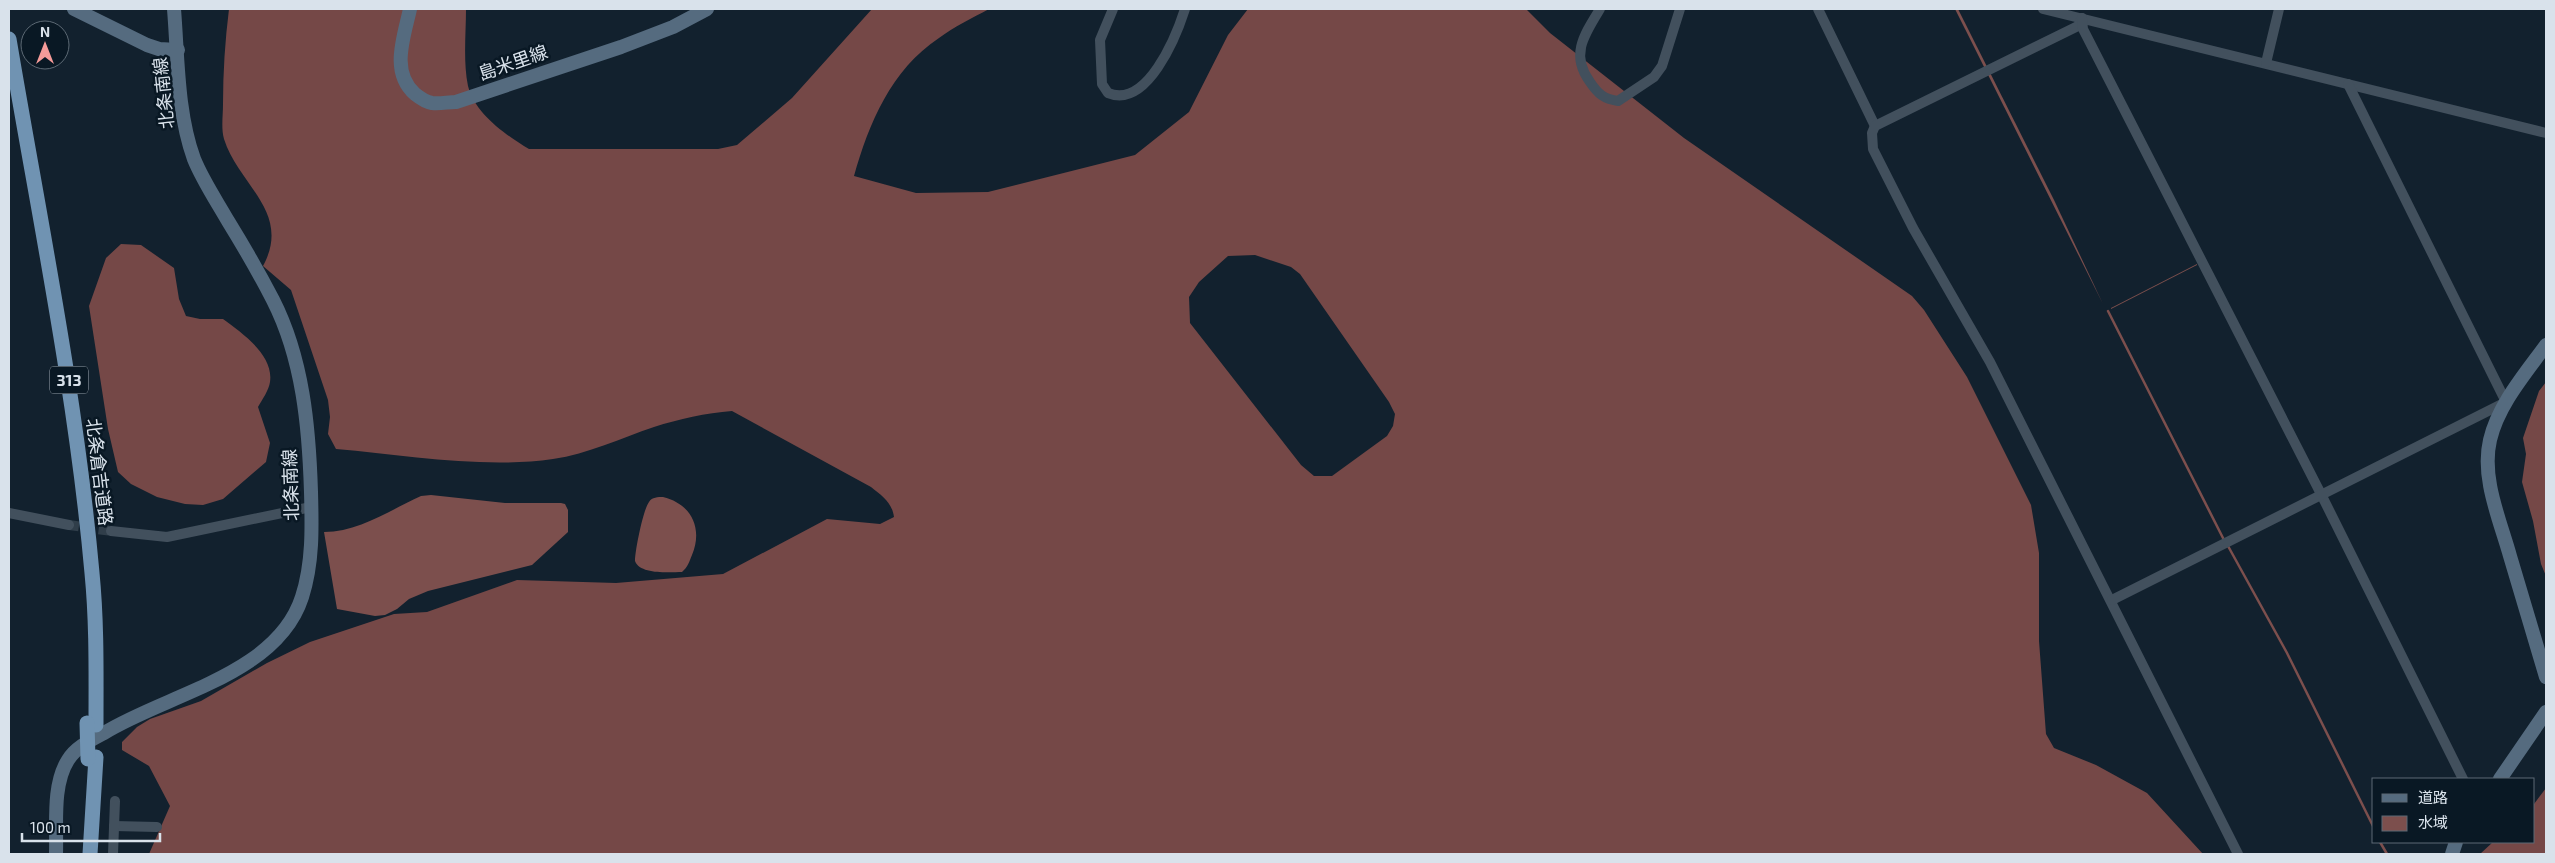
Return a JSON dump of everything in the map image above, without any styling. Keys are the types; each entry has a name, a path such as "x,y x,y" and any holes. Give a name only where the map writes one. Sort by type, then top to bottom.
{"highway":[{"name":"北条倉吉道路","path":"9,39 68,379 85,507 96,638 92,724 90,854"},
{"name":"北条倉吉道路","path":"9,99 58,381 77,516 92,724"},
{"name":"北条倉吉道路","path":"82,854 92,758"}],"street":[{"path":"74,9 146,45 159,50 178,50"},
{"name":"北条南線","path":"56,854 60,787 67,762 75,750 122,722 245,664 272,644 292,623 302,598 310,569 311,507 306,418 301,383 289,339 275,303 205,182 185,130 174,9"},
{"name":"島米里線","path":"410,9 400,56 400,70 410,89 420,99 431,103 456,102 621,47 672,27 707,9"},
{"path":"1114,9 1100,40 1102,84 1108,93 1125,96 1140,87 1159,65 1184,9"},
{"path":"1600,9 1582,40 1579,56 1582,71 1601,95 1606,99 1618,101 1637,90 1658,72 1680,9"},
{"path":"1818,9 1875,126"},
{"path":"2043,9 2546,133"},
{"path":"2266,63 2279,9"},
{"path":"2082,18 2078,26 1875,126 1872,133 1873,149 1914,228 1990,362 2112,600 2200,782 2238,854"},
{"path":"2082,18 2083,29 2321,494 2463,778"},
{"path":"2348,84 2506,402"},
{"path":"2546,345 2506,402 2496,422 2490,441 2487,461 2490,483 2546,677"},
{"path":"2112,600 2506,402"},
{"path":"111,531 167,537 311,507"},
{"path":"9,513 69,525"},
{"path":"2501,778 2546,712"},
{"path":"113,854 115,801"},
{"path":"114,826 157,827"}],"shaded area":[{"path":"229,9 466,9 466,67 468,86 472,96 477,106 492,123 529,149 718,149 737,145 792,98 872,9 989,9 945,34 922,51 895,82 884,99 867,137 854,176 916,193 988,192 1135,155 1189,112 1228,35 1248,9 1526,9 1550,33 1684,138 1912,296 1924,310 1967,377 2031,505 2039,553 2039,641 2046,734 2054,748 2096,765 2147,793 2203,854 149,854 170,806 149,766 122,750 122,742 137,727 150,719 201,701 267,663 310,642 394,614 427,612 517,580 616,583 723,574 827,519 880,524 894,517 889,503 871,487 732,411 673,421 592,450 566,457 527,462 472,462 336,449 328,434 330,417 328,400 291,290 263,266 270,247 271,230 267,214 231,156 224,139 222,126 223,80","holes":["1255,255 1291,267 1300,274 1389,402 1395,414 1393,426 1387,436 1332,476 1314,476 1301,465 1190,323 1189,297 1199,282 1228,256"]},
{"path":"121,244 141,245 174,268 179,299 186,316 200,319 223,319 255,346 267,363 270,372 270,382 267,392 258,407 270,443 266,462 223,499 203,505 185,504 157,497 131,484 118,472 108,429 89,306 106,258"},
{"path":"2546,382 2546,576 2541,564 2533,521 2522,482 2526,454 2523,438 2539,391"},
{"path":"2546,788 2546,854 2480,854 2492,843 2535,843 2535,803"}],"water":[{"path":"1955,9 1958,9 2054,200 2103,304"},
{"path":"2197,265 2111,309 2111,308"},
{"path":"431,495 505,503 565,504 568,510 568,532 532,565 428,591 409,599 397,609 385,615 375,616 337,609 324,532 337,531 362,524 421,496"},
{"path":"663,497 681,505 688,512 695,527 695,545 688,564 682,572 649,571 643,569 635,561 636,549 647,506 652,499"}],"waterway":[{"path":"2108,311 2224,540"},
{"path":"2228,546 2287,653 2372,824"},
{"path":"2381,843 2387,854"}],"tunnel":[{"path":"69,525 111,531"}]}
